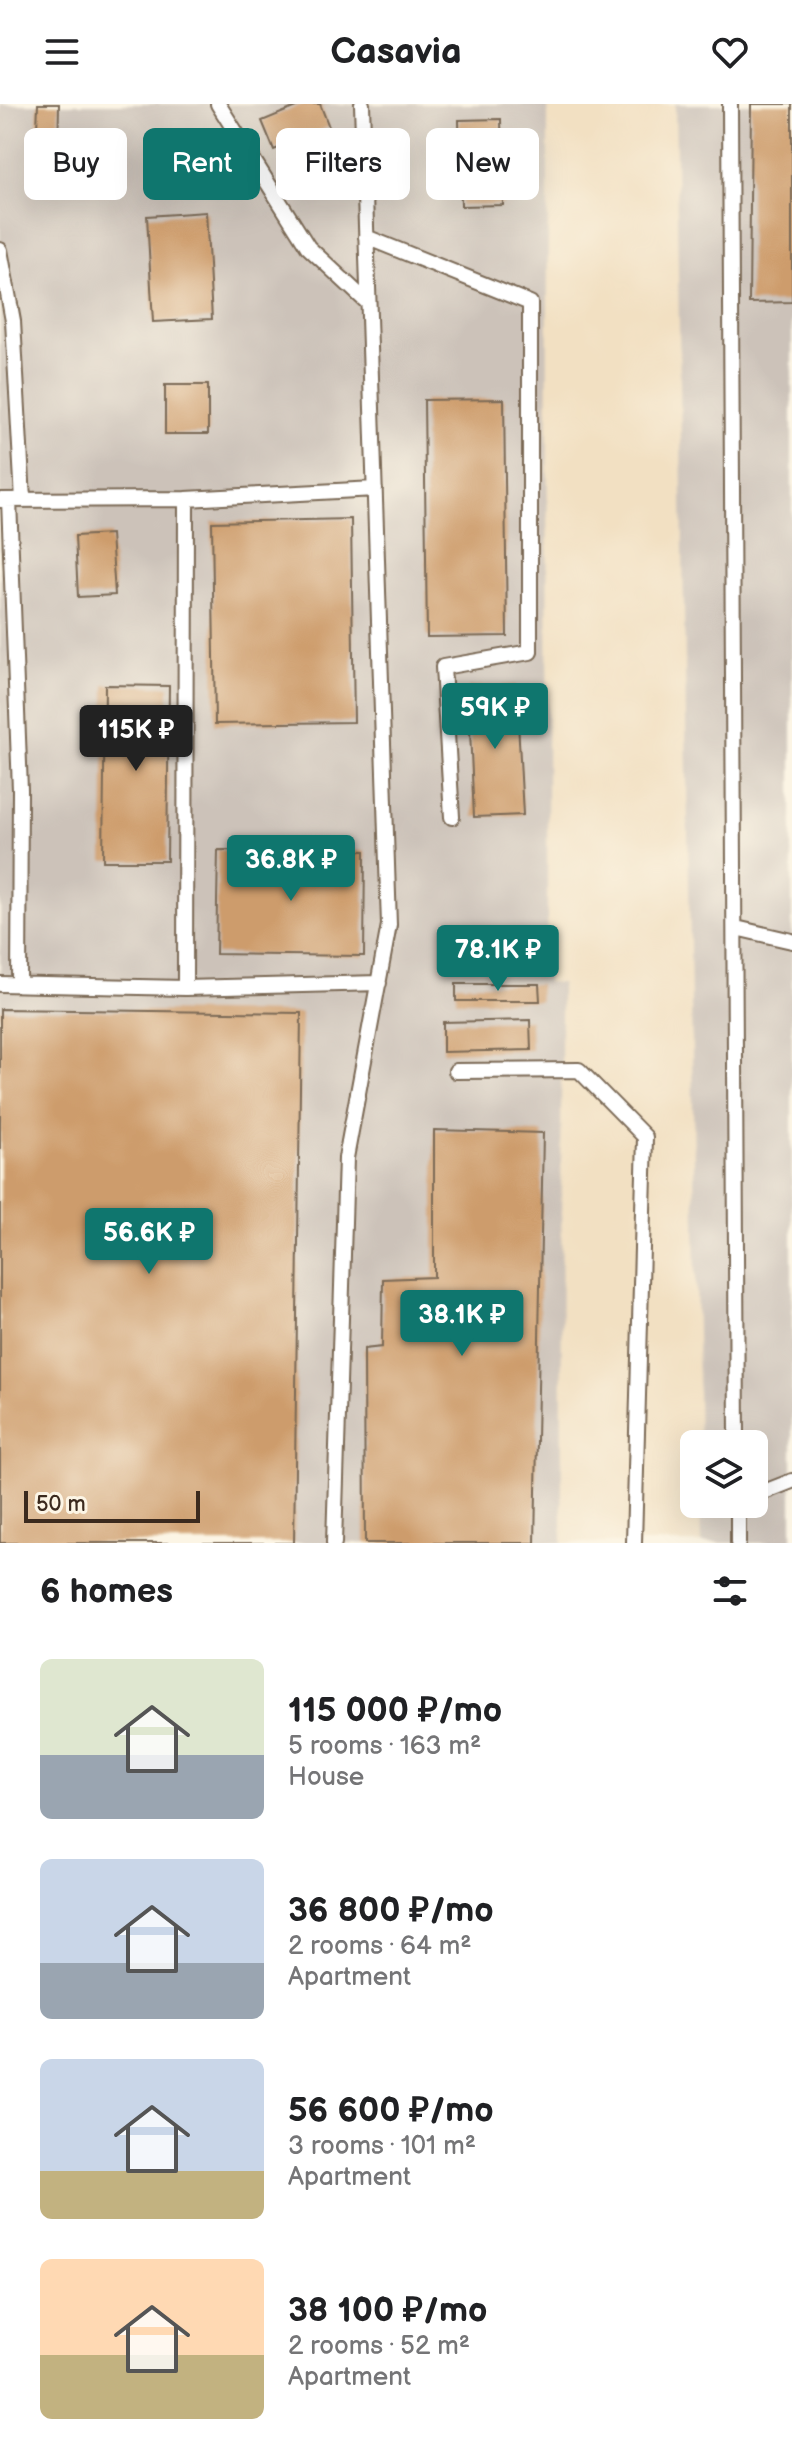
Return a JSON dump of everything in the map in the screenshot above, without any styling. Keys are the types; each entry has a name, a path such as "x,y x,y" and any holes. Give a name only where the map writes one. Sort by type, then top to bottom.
{"lane":[{"path":"218,104 308,247 368,303"},
{"path":"334,1543 346,1158 389,925 362,104"},
{"path":"730,104 737,1430"},
{"path":"366,237 530,303 530,652 443,667 452,817"},
{"path":"0,250 13,321 11,500 20,790 19,984"},
{"path":"11,500 186,499 375,489"},
{"path":"185,988 186,499"},
{"path":"736,928 792,941"},
{"path":"0,984 185,988 379,983"},
{"path":"456,1071 579,1070 645,1137 634,1543"},
{"path":"768,1490 792,1481"},
{"path":"738,1518 738,1543"}],"shaded area":[{"path":"0,104 548,104 547,982 561,983 562,1543 0,1543"},
{"path":"675,104 792,104 792,1543 701,1543 700,1518 768,1518 768,1430 699,1430"}],"building":[{"path":"38,104 59,104 59,128 37,128"},
{"path":"303,104 320,104 329,127 276,128 274,150 262,121"},
{"path":"751,104 792,104 792,302 749,303"},
{"path":"501,119 501,128 459,128 459,120"},
{"path":"461,200 503,200 503,205 461,206"},
{"path":"206,212 212,319 153,322 147,216"},
{"path":"165,385 208,385 208,434 165,434"},
{"path":"504,399 507,636 427,637 424,400"},
{"path":"351,519 354,722 215,724 212,522"},
{"path":"111,534 115,595 78,597 75,536"},
{"path":"105,685 169,686 167,861 103,861"},
{"path":"516,685 523,815 474,817 468,687"},
{"path":"218,850 365,851 364,956 216,954"},
{"path":"456,984 539,984 540,1001 456,1001"},
{"path":"0,1009 301,1013 294,1543 0,1543"},
{"path":"530,1020 531,1050 443,1052 443,1022"},
{"path":"434,1130 543,1133 535,1543 365,1543 364,1349 382,1347 383,1279 434,1277"}]}
